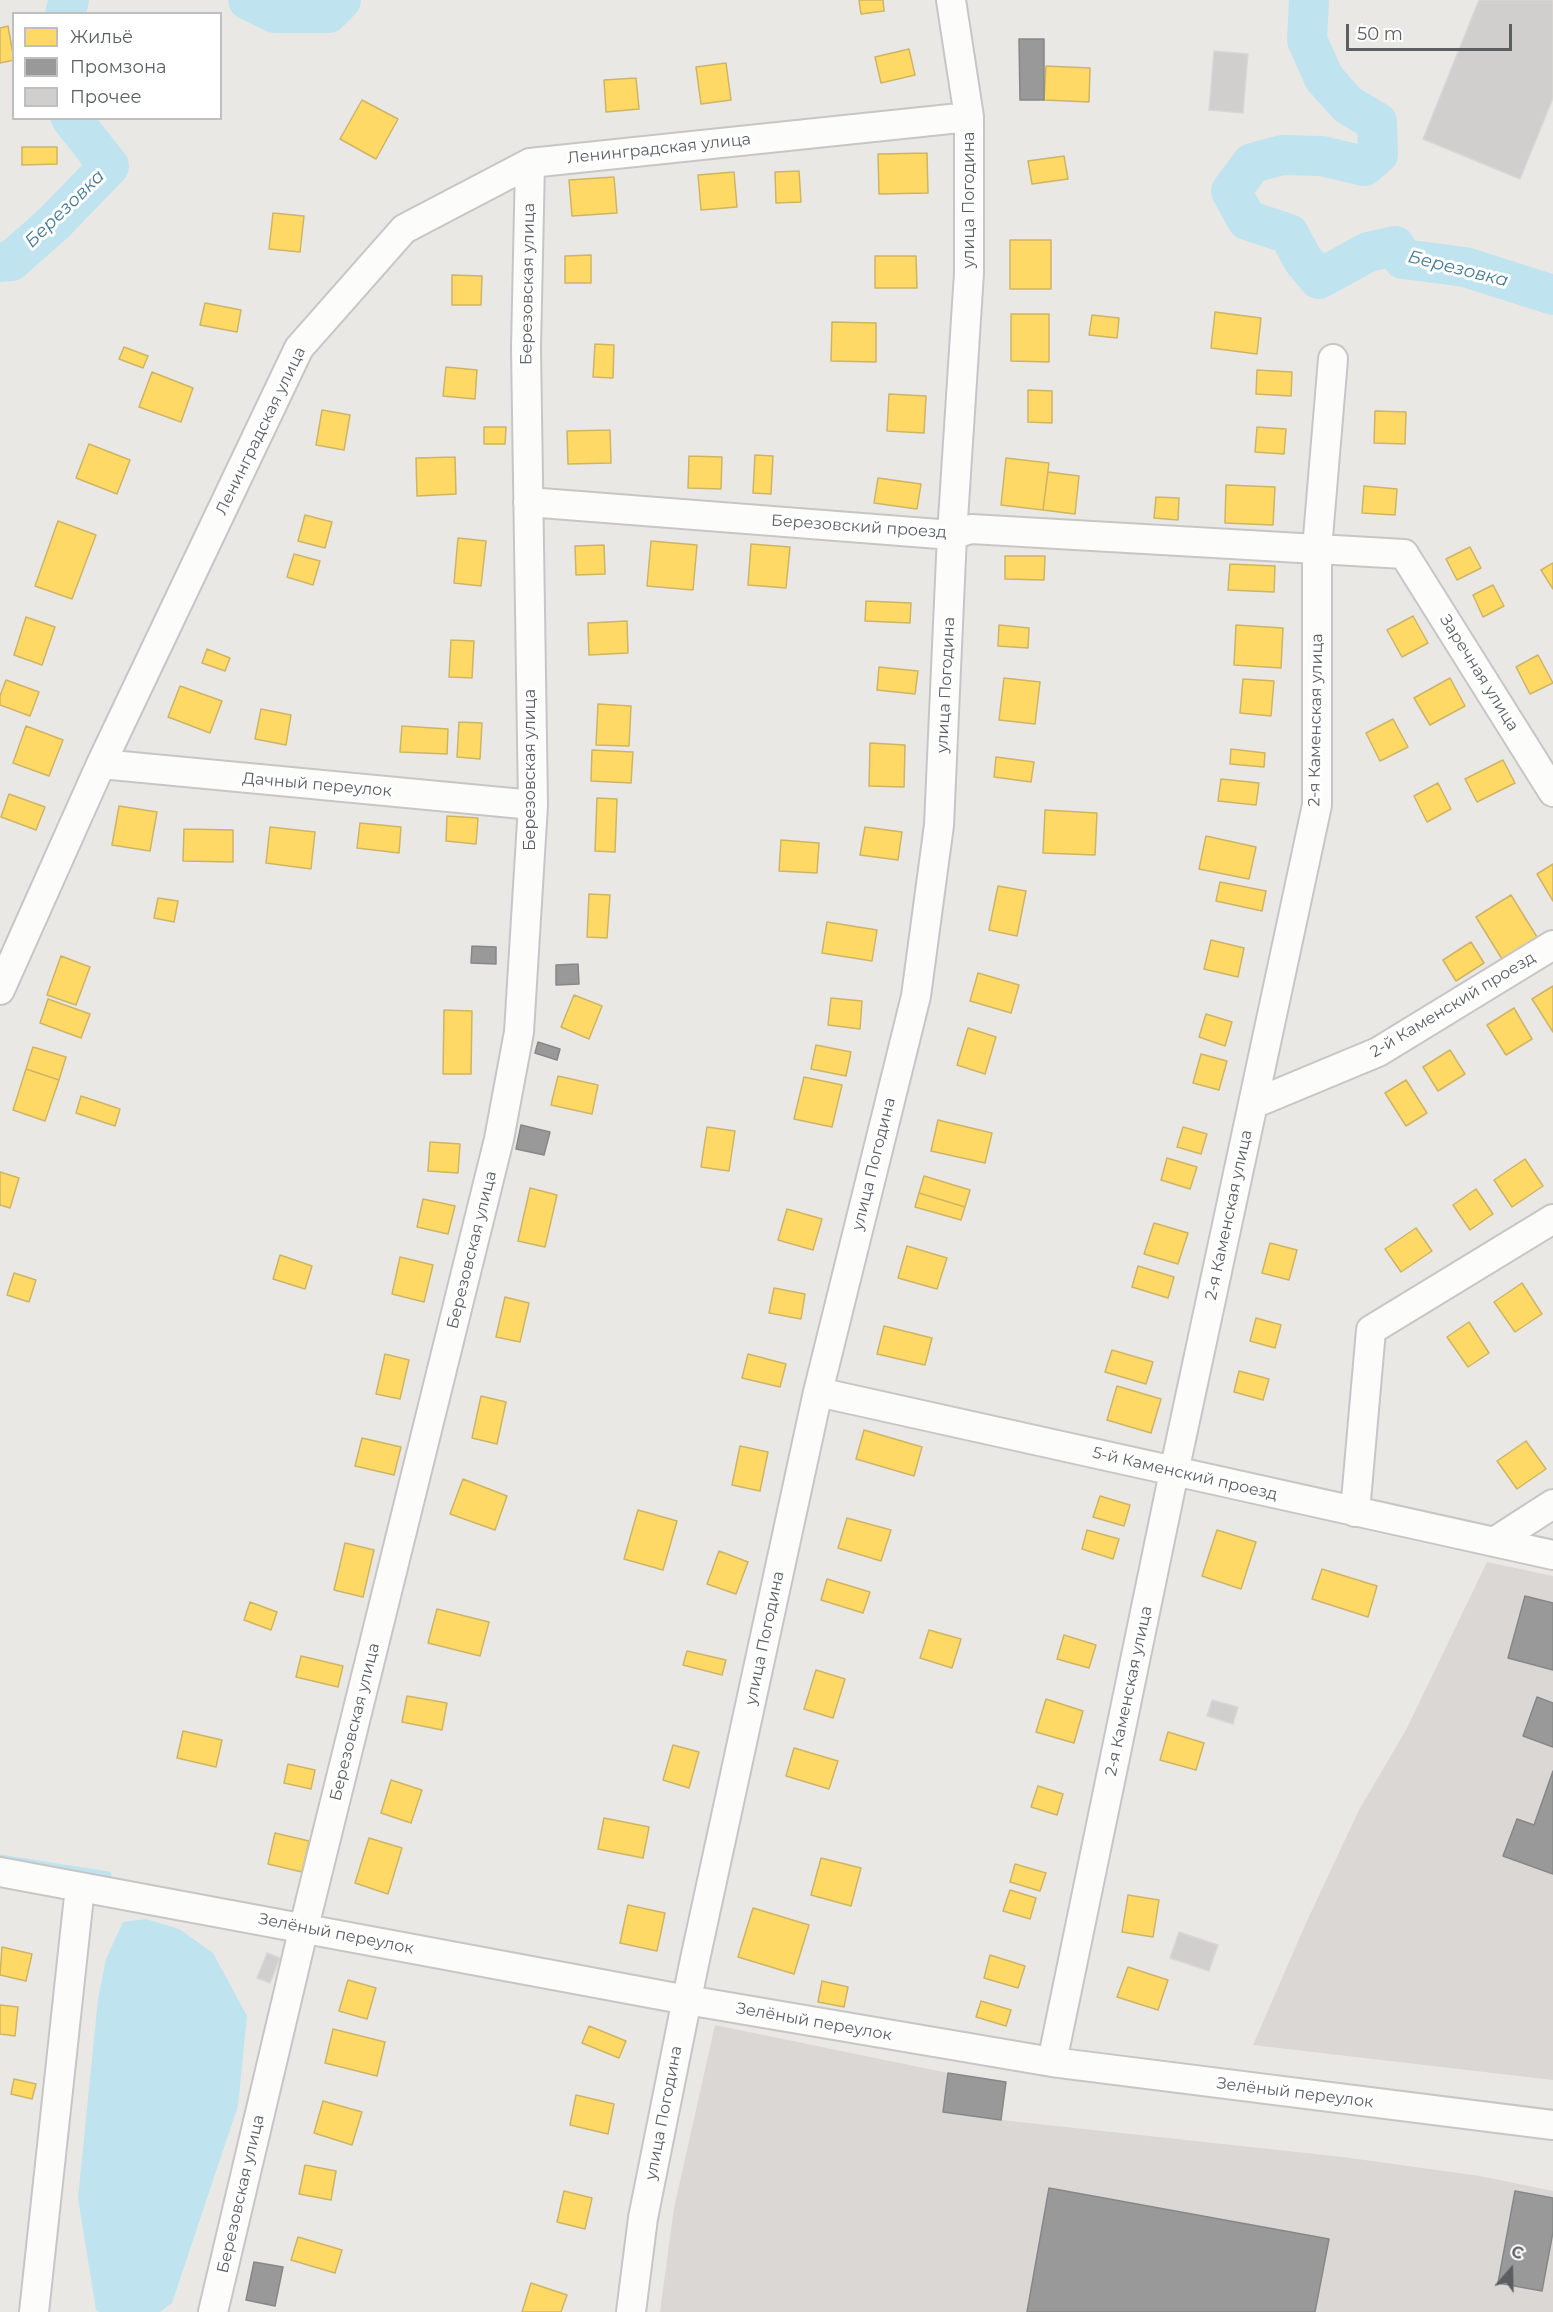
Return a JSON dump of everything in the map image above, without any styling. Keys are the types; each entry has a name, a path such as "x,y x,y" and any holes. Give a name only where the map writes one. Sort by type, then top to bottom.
{"street":[{"name":"улица Погодина","path":"631,2312 643,2218 687,2000 818,1392 916,996 939,825 952,535 969,273 969,117 951,0"},
{"name":"Ленинградская улица","path":"0,990 101,764 299,348 404,230 530,163 969,117"},
{"name":"Березовская улица","path":"213,2312 304,1928 499,1139 519,1032 533,805 526,348 530,163"},
{"name":"2-я Каменская улица","path":"1052,2062 1174,1472 1317,805 1317,549 1333,359"},
{"name":"Березовский проезд","path":"528,502 952,535 971,529 1404,554"},
{"name":"Заречная улица","path":"1404,554 1553,792"},
{"name":"Дачный переулок","path":"101,764 533,805"},
{"name":"2-й Каменский проезд","path":"1253,1104 1378,1052 1553,945"},
{"path":"1355,1512 1371,1330 1553,1219"},
{"name":"5-й Каменский проезд","path":"818,1392 1553,1555"},
{"path":"1494,1542 1553,1504"},
{"name":"Зелёный переулок","path":"0,1872 687,2000 1052,2062 1553,2125"},
{"path":"34,2312 80,1887"}],"shaded area":[{"path":"1487,1562 1553,1576 1553,2080 1253,2045 1306,1923 1359,1810 1406,1730"},
{"path":"715,2025 948,2073 943,2112 1343,2157 1480,2176 1553,2191 1553,2312 660,2312 674,2208"}],"water":[{"path":"146,1919 179,1929 213,1953 247,2016 238,2106 172,2303 160,2312 99,2312 96,2310 78,2198 98,1999 106,1959 123,1922"}],"building: Жильё":[{"path":"859,0 883,0 884,11 861,14"},
{"path":"8,26 12,60 0,63 0,28"},
{"path":"909,49 915,75 881,83 875,57"},
{"path":"726,63 731,100 701,104 696,67"},
{"path":"1046,66 1090,68 1089,102 1044,100"},
{"path":"636,78 639,109 606,112 604,80"},
{"path":"362,100 398,119 376,159 340,139"},
{"path":"22,147 57,147 57,164 22,165"},
{"path":"927,153 928,193 879,194 878,154"},
{"path":"1064,156 1068,179 1032,184 1028,161"},
{"path":"799,171 801,202 776,203 775,172"},
{"path":"734,172 737,207 701,210 698,175"},
{"path":"614,177 617,213 572,216 569,180"},
{"path":"273,213 304,216 300,252 269,249"},
{"path":"1010,240 1051,240 1051,289 1010,289"},
{"path":"591,255 591,283 565,283 565,256"},
{"path":"875,256 916,256 917,288 875,288"},
{"path":"452,275 482,276 481,305 452,305"},
{"path":"205,303 241,310 237,332 200,325"},
{"path":"1215,312 1261,318 1257,354 1211,348"},
{"path":"1011,314 1049,314 1049,362 1011,361"},
{"path":"1092,315 1119,318 1117,338 1089,335"},
{"path":"832,322 876,323 876,362 831,361"},
{"path":"595,344 614,345 613,378 593,377"},
{"path":"124,347 148,356 143,368 119,359"},
{"path":"446,367 477,370 475,399 443,396"},
{"path":"1257,370 1292,372 1291,396 1256,394"},
{"path":"152,372 193,388 181,422 139,407"},
{"path":"1028,390 1052,391 1052,423 1028,422"},
{"path":"889,394 926,396 924,433 887,431"},
{"path":"322,410 350,415 344,450 316,445"},
{"path":"1375,411 1406,412 1405,444 1374,443"},
{"path":"484,427 506,427 505,444 484,444"},
{"path":"1257,427 1286,429 1284,454 1255,452"},
{"path":"610,430 611,463 568,464 567,431"},
{"path":"89,444 130,460 117,494 76,478"},
{"path":"755,455 773,456 771,494 753,493"},
{"path":"689,456 722,457 721,489 688,488"},
{"path":"455,457 456,494 417,496 416,458"},
{"path":"1006,458 1049,463 1043,510 1001,505"},
{"path":"1048,472 1079,476 1075,514 1043,510"},
{"path":"878,478 921,484 917,509 874,503"},
{"path":"1226,485 1275,487 1273,525 1225,523"},
{"path":"1364,486 1397,489 1395,515 1362,513"},
{"path":"1156,497 1179,498 1178,520 1154,518"},
{"path":"305,515 332,522 325,548 298,541"},
{"path":"58,521 96,535 72,599 35,586"},
{"path":"458,538 486,541 481,586 454,583"},
{"path":"651,541 697,545 693,590 647,586"},
{"path":"751,544 790,547 786,588 748,585"},
{"path":"604,545 605,574 576,575 575,546"},
{"path":"1470,547 1481,568 1457,580 1446,559"},
{"path":"294,554 320,561 313,585 287,577"},
{"path":"1005,556 1045,556 1044,580 1005,579"},
{"path":"1553,563 1553,589 1541,570"},
{"path":"1230,564 1275,566 1274,592 1228,590"},
{"path":"1493,585 1504,606 1483,617 1473,595"},
{"path":"866,601 911,603 910,623 865,621"},
{"path":"1413,616 1428,643 1402,657 1387,630"},
{"path":"26,617 55,627 42,665 14,655"},
{"path":"627,621 628,653 589,655 588,623"},
{"path":"999,625 1029,628 1028,648 998,646"},
{"path":"1236,625 1283,628 1281,668 1234,665"},
{"path":"451,640 474,641 472,678 449,677"},
{"path":"207,649 230,658 225,671 202,663"},
{"path":"1538,655 1553,683 1530,694 1516,667"},
{"path":"879,667 918,671 915,694 877,690"},
{"path":"1004,678 1040,682 1035,724 999,720"},
{"path":"1450,678 1465,706 1430,725 1414,698"},
{"path":"1243,679 1274,681 1271,716 1240,713"},
{"path":"6,680 39,692 30,716 0,705 0,696"},
{"path":"180,686 222,701 210,733 168,717"},
{"path":"598,704 631,706 629,746 596,745"},
{"path":"261,709 291,715 286,745 255,739"},
{"path":"1393,719 1408,747 1380,761 1366,733"},
{"path":"459,722 482,723 480,759 457,757"},
{"path":"26,726 63,740 49,776 13,763"},
{"path":"402,726 448,729 447,754 400,752"},
{"path":"870,743 905,745 904,787 869,786"},
{"path":"1231,749 1265,753 1264,767 1230,764"},
{"path":"592,750 633,752 631,783 591,781"},
{"path":"996,757 1034,762 1031,782 994,777"},
{"path":"1503,760 1515,783 1477,802 1465,779"},
{"path":"1221,779 1259,783 1256,805 1218,801"},
{"path":"1438,783 1451,809 1427,822 1414,796"},
{"path":"9,794 45,807 36,830 1,817"},
{"path":"597,798 617,799 615,852 595,851"},
{"path":"119,806 157,812 150,851 112,845"},
{"path":"1045,810 1097,813 1095,855 1043,853"},
{"path":"447,816 478,818 476,844 446,841"},
{"path":"360,823 401,827 399,853 357,848"},
{"path":"270,827 315,832 311,869 266,863"},
{"path":"865,827 902,832 898,860 860,855"},
{"path":"184,829 233,830 233,862 183,861"},
{"path":"1206,836 1256,847 1249,879 1199,869"},
{"path":"781,840 819,843 817,873 779,871"},
{"path":"1553,864 1553,901 1537,874"},
{"path":"1220,882 1266,891 1262,911 1216,901"},
{"path":"998,886 1026,891 1017,936 989,930"},
{"path":"589,894 610,895 607,938 587,937"},
{"path":"1511,895 1537,937 1502,959 1476,917"},
{"path":"158,898 178,901 174,922 154,918"},
{"path":"827,922 877,930 872,961 822,953"},
{"path":"1211,940 1244,948 1238,977 1204,969"},
{"path":"1471,942 1484,963 1456,981 1443,960"},
{"path":"61,956 90,967 76,1005 47,995"},
{"path":"978,973 1019,985 1011,1013 970,1001"},
{"path":"1553,986 1553,1032 1532,999"},
{"path":"574,995 602,1006 589,1039 561,1027"},
{"path":"831,998 862,1001 860,1029 828,1025"},
{"path":"48,999 90,1014 81,1038 40,1023"},
{"path":"1514,1008 1532,1039 1506,1055 1487,1025"},
{"path":"444,1010 472,1011 471,1074 443,1074"},
{"path":"1206,1014 1232,1022 1225,1046 1199,1037"},
{"path":"968,1028 996,1037 985,1074 957,1065"},
{"path":"816,1045 851,1052 846,1076 811,1069"},
{"path":"33,1047 66,1057 59,1080 26,1069"},
{"path":"1450,1050 1465,1074 1438,1091 1423,1067"},
{"path":"1201,1054 1227,1061 1219,1090 1193,1083"},
{"path":"26,1069 59,1080 45,1121 13,1110"},
{"path":"558,1076 598,1085 592,1114 551,1105"},
{"path":"804,1077 842,1085 832,1127 794,1119"},
{"path":"1406,1080 1427,1113 1406,1126 1385,1093"},
{"path":"81,1096 120,1109 115,1126 76,1113"},
{"path":"938,1120 992,1133 985,1163 931,1151"},
{"path":"707,1127 735,1131 729,1171 701,1167"},
{"path":"1183,1127 1207,1134 1201,1154 1177,1147"},
{"path":"430,1142 460,1144 458,1173 428,1171"},
{"path":"1167,1158 1197,1167 1190,1189 1161,1180"},
{"path":"1525,1159 1543,1186 1512,1207 1494,1180"},
{"path":"0,1172 19,1178 10,1208 0,1205"},
{"path":"924,1176 970,1190 965,1207 919,1193"},
{"path":"530,1188 557,1195 545,1247 518,1241"},
{"path":"1476,1189 1493,1214 1470,1230 1453,1205"},
{"path":"919,1193 965,1207 961,1220 915,1207"},
{"path":"423,1199 455,1206 448,1234 417,1227"},
{"path":"787,1209 822,1219 813,1250 778,1240"},
{"path":"1154,1223 1188,1233 1178,1264 1144,1254"},
{"path":"1416,1228 1432,1251 1401,1272 1385,1249"},
{"path":"1270,1243 1297,1250 1289,1280 1262,1273"},
{"path":"907,1246 947,1258 937,1289 898,1278"},
{"path":"280,1255 312,1266 305,1289 273,1279"},
{"path":"400,1257 433,1265 424,1302 392,1294"},
{"path":"1138,1266 1174,1277 1168,1298 1132,1287"},
{"path":"14,1273 36,1280 29,1302 7,1295"},
{"path":"1522,1283 1542,1314 1515,1332 1494,1302"},
{"path":"774,1288 805,1294 801,1319 769,1313"},
{"path":"505,1297 529,1303 520,1342 496,1337"},
{"path":"1256,1318 1281,1325 1275,1348 1250,1341"},
{"path":"1469,1322 1489,1353 1468,1367 1447,1337"},
{"path":"884,1326 932,1338 925,1365 877,1354"},
{"path":"1112,1350 1153,1362 1146,1384 1105,1372"},
{"path":"385,1354 409,1360 400,1399 376,1394"},
{"path":"748,1354 786,1364 780,1387 742,1378"},
{"path":"1239,1371 1269,1379 1263,1400 1234,1392"},
{"path":"1117,1386 1161,1399 1151,1433 1107,1420"},
{"path":"481,1396 506,1402 497,1444 472,1438"},
{"path":"864,1430 922,1447 914,1476 856,1459"},
{"path":"362,1438 401,1447 394,1475 355,1466"},
{"path":"1526,1441 1546,1469 1517,1489 1497,1461"},
{"path":"740,1446 768,1452 760,1491 732,1485"},
{"path":"463,1479 507,1496 495,1530 450,1514"},
{"path":"1100,1496 1130,1505 1124,1526 1093,1517"},
{"path":"638,1510 677,1521 663,1570 624,1559"},
{"path":"847,1518 891,1530 881,1561 838,1548"},
{"path":"1087,1530 1119,1539 1113,1559 1082,1549"},
{"path":"1217,1530 1256,1542 1241,1589 1202,1576"},
{"path":"345,1543 374,1550 363,1597 334,1590"},
{"path":"719,1551 748,1562 736,1594 707,1584"},
{"path":"1322,1569 1377,1586 1368,1617 1312,1599"},
{"path":"827,1579 870,1592 863,1613 821,1600"},
{"path":"250,1602 277,1612 271,1630 244,1620"},
{"path":"437,1609 489,1622 480,1656 428,1643"},
{"path":"929,1630 961,1639 952,1668 920,1658"},
{"path":"1064,1635 1096,1645 1089,1668 1057,1659"},
{"path":"687,1651 726,1660 722,1675 683,1665"},
{"path":"301,1656 343,1666 338,1687 296,1677"},
{"path":"816,1670 845,1679 833,1718 804,1709"},
{"path":"407,1696 447,1703 442,1730 402,1722"},
{"path":"1046,1699 1083,1711 1074,1743 1036,1732"},
{"path":"183,1731 222,1740 216,1767 177,1758"},
{"path":"1168,1732 1204,1743 1196,1770 1160,1760"},
{"path":"673,1745 699,1752 689,1788 663,1780"},
{"path":"794,1748 838,1761 829,1789 786,1776"},
{"path":"288,1764 315,1770 311,1789 284,1783"},
{"path":"391,1780 422,1790 411,1823 381,1813"},
{"path":"1038,1786 1063,1794 1057,1815 1031,1807"},
{"path":"604,1818 649,1827 643,1858 598,1849"},
{"path":"275,1833 309,1841 302,1872 268,1864"},
{"path":"369,1838 402,1848 388,1894 355,1883"},
{"path":"821,1858 861,1868 851,1906 811,1895"},
{"path":"1015,1864 1046,1873 1040,1891 1010,1882"},
{"path":"1010,1890 1036,1898 1030,1919 1003,1911"},
{"path":"1128,1895 1159,1900 1153,1937 1122,1932"},
{"path":"628,1905 665,1913 657,1951 620,1943"},
{"path":"753,1908 809,1925 794,1974 738,1957"},
{"path":"2,1947 32,1954 26,1981 0,1975"},
{"path":"990,1955 1025,1966 1018,1988 984,1978"},
{"path":"1128,1967 1168,1980 1158,2010 1117,1997"},
{"path":"348,1980 376,1988 367,2019 339,2011"},
{"path":"822,1981 848,1987 844,2007 818,2002"},
{"path":"981,2001 1011,2010 1006,2026 976,2017"},
{"path":"0,2005 18,2007 15,2036 0,2034"},
{"path":"589,2026 626,2041 619,2058 582,2043"},
{"path":"333,2029 385,2042 377,2076 325,2063"},
{"path":"14,2079 36,2084 32,2099 11,2094"},
{"path":"576,2095 614,2104 608,2134 570,2125"},
{"path":"323,2101 362,2112 352,2145 314,2133"},
{"path":"305,2165 336,2171 331,2200 299,2194"},
{"path":"564,2191 592,2198 585,2229 557,2222"},
{"path":"298,2237 342,2250 335,2273 291,2260"},
{"path":"531,2283 567,2295 561,2312 522,2312"}],"building: Промзона":[{"path":"1019,39 1044,39 1044,100 1020,100"},
{"path":"472,946 496,947 496,964 471,963"},
{"path":"578,964 579,984 556,985 556,965"},
{"path":"538,1042 560,1049 557,1060 535,1053"},
{"path":"521,1125 550,1132 544,1155 516,1149"},
{"path":"1525,1596 1553,1603 1553,1670 1508,1658"},
{"path":"1537,1697 1553,1703 1553,1747 1523,1736"},
{"path":"1553,1771 1553,1874 1503,1856 1517,1819 1534,1825"},
{"path":"948,2073 1006,2082 1001,2120 943,2112"},
{"path":"1049,2188 1329,2239 1315,2312 1027,2312"},
{"path":"1515,2191 1553,2198 1553,2232 1542,2291 1498,2283"},
{"path":"254,2262 283,2267 275,2306 246,2300"}],"building: Прочее":[{"path":"1479,0 1553,0 1553,98 1520,179 1423,139"},
{"path":"1214,51 1248,54 1243,113 1209,110"},
{"path":"1212,1700 1238,1707 1233,1724 1207,1716"},
{"path":"1179,1932 1218,1945 1209,1971 1170,1958"},
{"path":"267,1953 280,1958 270,1983 257,1978"}],"waterway":[{"name":"Березовка","path":"66,12 69,0"},
{"name":"Березовка","path":"248,0 275,13 328,13 341,0"},
{"name":"Березовка","path":"1309,0 1307,40 1324,78 1348,105 1377,122 1378,154 1364,166 1322,156 1282,155 1252,163 1231,191 1247,220 1289,234 1303,260 1319,279 1368,252 1395,246 1403,259 1465,267 1553,295"},
{"name":"Березовка","path":"0,262 11,261 54,223 109,166 73,120"},
{"path":"0,1858 108,1875"}]}
